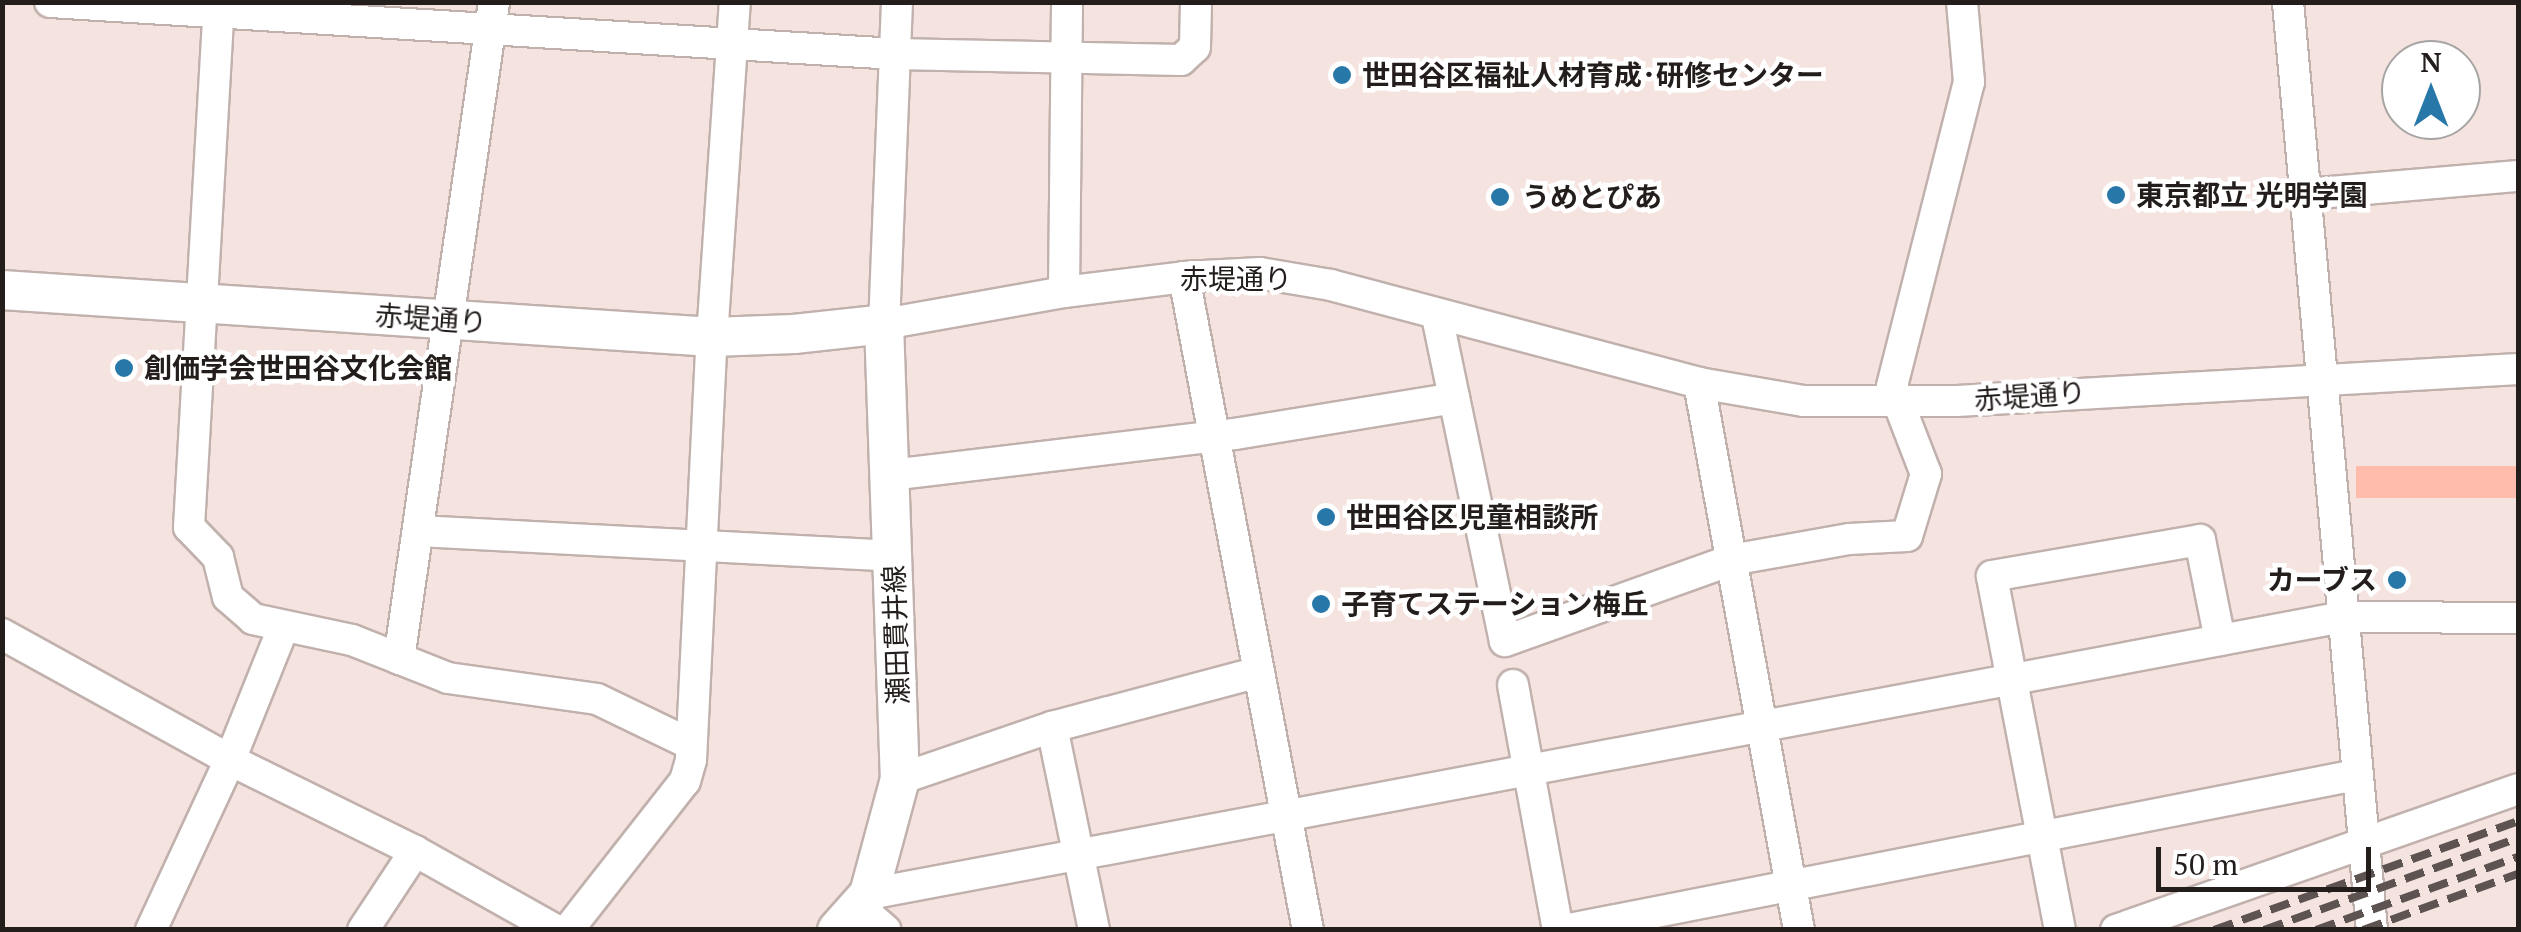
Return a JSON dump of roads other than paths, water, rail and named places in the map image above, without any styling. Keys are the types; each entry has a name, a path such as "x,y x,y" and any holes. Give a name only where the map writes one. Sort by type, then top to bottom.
{"main road":[{"name":"赤堤通り","path":"2,290 712,336 781,335 884,324"},
{"name":"瀬田貫井線","path":"862,915 900,779 884,324"}],"street":[{"path":"50,2 492,16 733,44 896,54 1181,60 1194,48 1196,2"},
{"path":"568,930 685,781 703,548 712,336 735,2"},
{"path":"884,324 897,2"},
{"path":"1064,292 1068,2"},
{"path":"1437,316 1504,641 1731,560 1850,539 1907,536 1926,474 1892,386 1893,373 1969,82 1962,2"},
{"path":"2288,2 2372,930"},
{"path":"219,8 190,527 218,557 228,596 254,618 352,640 448,678 598,699 690,744"},
{"path":"399,659 492,16"},
{"path":"2306,194 2518,176"},
{"name":"赤堤通り","path":"884,324 1064,292 1184,277 1293,276 1699,383 1804,400 1899,402 2518,369"},
{"path":"1184,277 1308,930"},
{"path":"1699,383 1799,930"},
{"path":"890,475 1214,436 1454,398"},
{"path":"419,530 894,556"},
{"path":"2060,930 1992,576 2200,540 2220,640"},
{"path":"862,915 1079,855 2344,616 2518,618"},
{"path":"151,930 230,760 284,626"},
{"path":"2,634 230,760 414,851 556,930"},
{"path":"900,779 1052,727 1259,672"},
{"path":"1513,686 1561,930 2356,775"},
{"path":"1052,727 1094,930"},
{"path":"2116,930 2518,789"},
{"path":"362,930 414,851"}],"railway":[{"path":"2214,930 2518,821"},
{"path":"2264,930 2518,838"},
{"path":"2316,930 2518,857"},
{"path":"2363,930 2518,874"}],"place":[{"name":"世田谷区福祉人材育成･研修センター","path":"1342,75"},
{"name":"東京都立 光明学園","path":"2116,195"},
{"name":"うめとぴあ","path":"1500,197"},
{"name":"創価学会世田谷文化会館","path":"124,368"},
{"name":"世田谷区児童相談所","path":"1326,517"},
{"name":"カーブス","path":"2397,580"},
{"name":"子育てステーション梅丘","path":"1321,604"}]}
